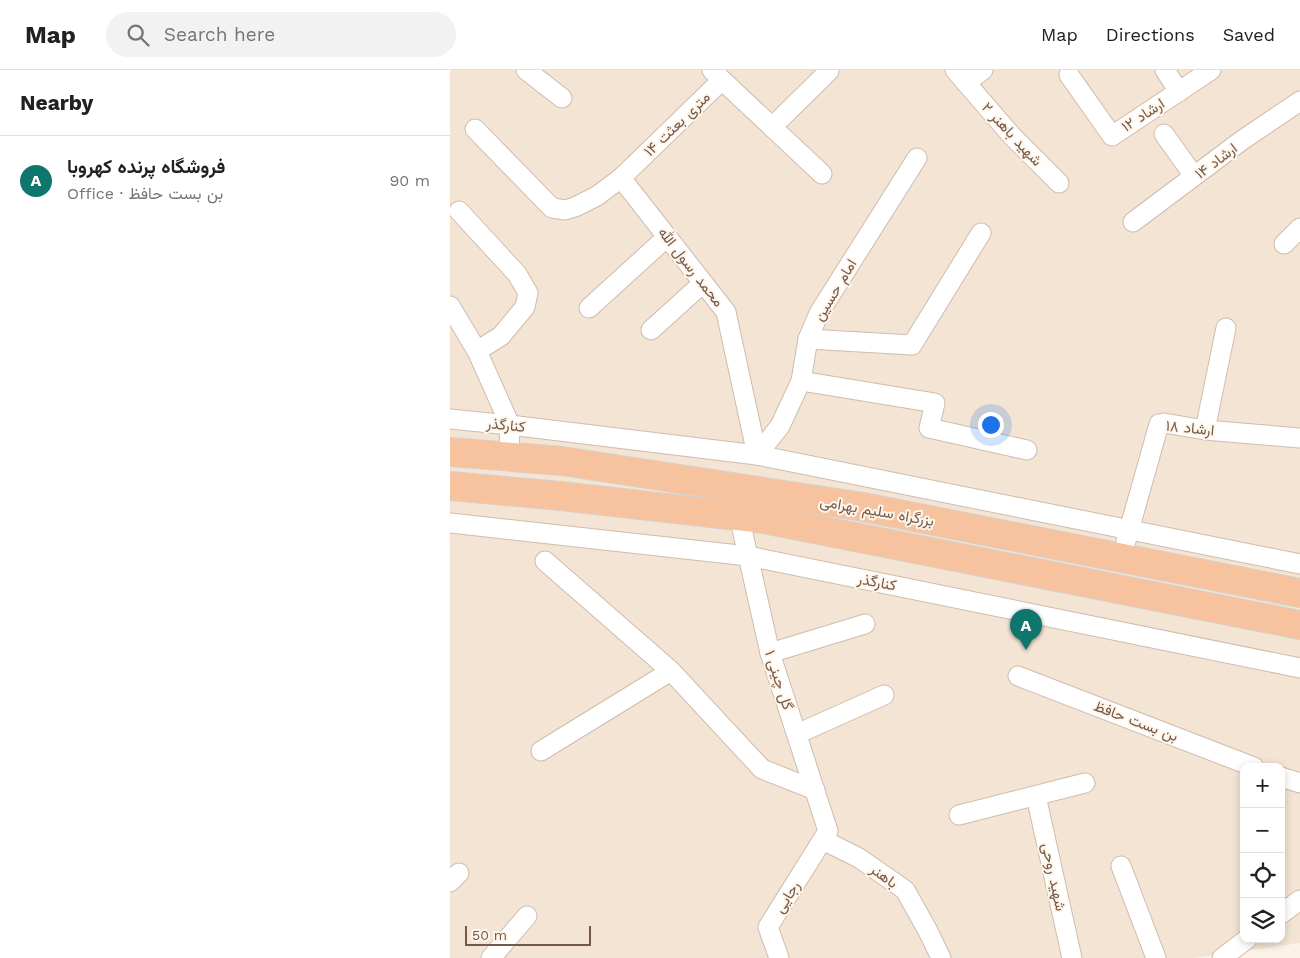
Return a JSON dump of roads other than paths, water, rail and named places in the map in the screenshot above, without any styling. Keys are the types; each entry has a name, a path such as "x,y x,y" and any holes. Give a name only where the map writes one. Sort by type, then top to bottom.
{"highway":[{"name":"بزرگراه سلیم بهرامی","path":"450,452 562,461 863,507 1300,593"},
{"name":"بزرگراه سلیم بهرامی","path":"450,486 561,496 764,519 1300,625"}],"street":[{"path":"526,70 562,98"},
{"path":"960,77 983,70"},
{"path":"1165,70 1179,92"},
{"name":"ارشاد ۱۲","path":"1069,75 1112,136 1211,70"},
{"path":"772,127 829,71"},
{"path":"717,75 822,174"},
{"name":"۱۴ متری بعثت","path":"475,129 552,208 565,210 597,196 621,178 717,75"},
{"name":"شهید باهنر ۲","path":"960,77 1012,136 1059,183"},
{"name":"ارشاد ۱۴","path":"1133,222 1242,141 1300,101"},
{"path":"1164,134 1194,176"},
{"name":"امام حسین","path":"757,455 780,426 801,381 808,340 819,313 917,158"},
{"name":"محمد رسول الله","path":"621,178 726,312 757,455"},
{"path":"459,211 517,274 528,292 525,307 501,336 478,351"},
{"path":"1284,244 1300,228"},
{"path":"808,340 912,345 981,233"},
{"path":"589,308 667,237"},
{"path":"651,330 703,283"},
{"path":"450,306 478,351 510,425 509,456"},
{"path":"1205,430 1226,328"},
{"path":"801,381 934,403 929,428 1027,450"},
{"name":"کنارگذر","path":"450,419 757,455 1300,564"},
{"name":"ارشاد ۱۸","path":"1129,529 1158,424 1164,423 1205,430 1299,433"},
{"path":"863,507 874,479"},
{"name":"گل چینی ۱","path":"739,516 770,654 828,831 823,840"},
{"name":"کنارگذر","path":"450,523 748,556 1300,668"},
{"path":"1122,558 1129,529"},
{"path":"545,561 671,671 762,769 816,790"},
{"path":"770,654 865,624"},
{"path":"542,751 671,671"},
{"name":"بن بست حافظ","path":"1018,676 1244,763"},
{"path":"797,734 884,695"},
{"path":"1285,778 1300,783"},
{"path":"959,815 1086,783"},
{"name":"شهید روحی","path":"1036,796 1072,958"},
{"name":"رجایی","path":"778,958 768,927 823,840"},
{"name":"باهنر","path":"823,840 859,858 905,890 941,958"},
{"path":"1121,866 1156,958"},
{"path":"1285,911 1300,900"},
{"path":"490,958 527,916"},
{"path":"1222,958 1243,943"}],"place":[{"name":"فروشگاه پرنده کهروبا","path":"1026,650"}]}
